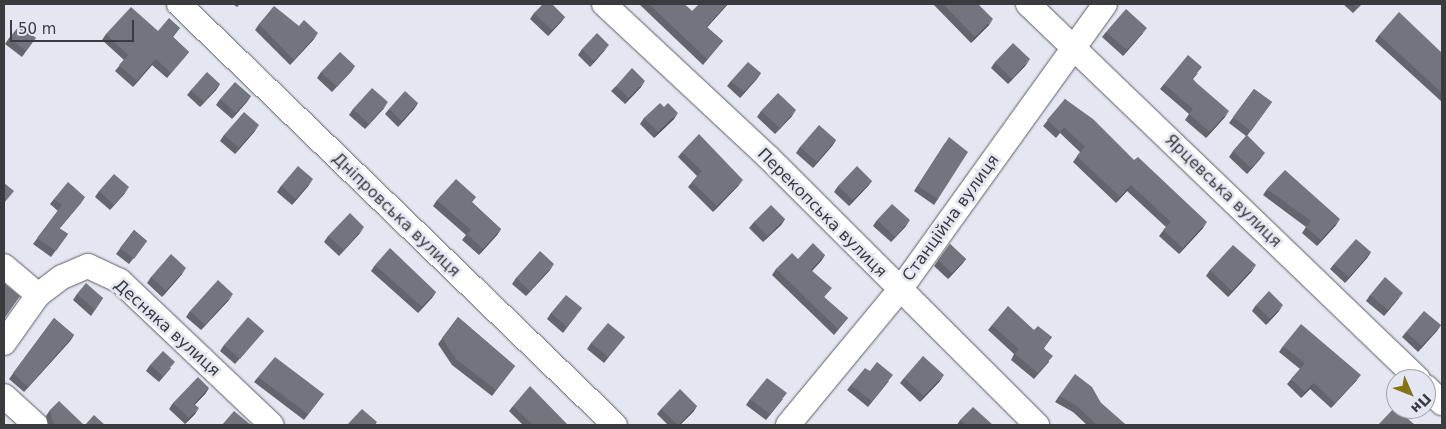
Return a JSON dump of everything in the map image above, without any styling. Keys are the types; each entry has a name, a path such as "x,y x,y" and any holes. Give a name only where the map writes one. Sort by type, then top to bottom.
{"street":[{"name":"Дніпровська вулиця","path":"179,4 615,425"},
{"name":"Перекопська вулиця","path":"604,4 768,157 899,291 1037,425"},
{"name":"Ярцевська вулиця","path":"1028,4 1408,369"},
{"name":"Станційна вулиця","path":"788,425 899,291 1105,4"},
{"path":"4,266 38,295 4,343"},
{"name":"Десняка вулиця","path":"38,295 62,277 88,266 120,281 272,425"},
{"path":"4,396 36,425"}],"building":[{"path":"543,4 552,4 565,17 552,30 534,13"},
{"path":"649,4 684,4 692,11 699,4 727,4 706,27 723,41 707,59"},
{"path":"943,4 978,4 993,19 975,37"},
{"path":"274,6 299,26 304,20 318,33 294,60 259,24"},
{"path":"131,7 158,31 169,18 180,28 172,36 189,52 171,73 156,59 137,81 119,65 128,55 106,34"},
{"path":"1126,9 1147,28 1127,50 1106,32"},
{"path":"1399,12 1442,53 1442,93 1379,35"},
{"path":"20,25 36,38 26,51 9,38"},
{"path":"597,33 609,45 594,61 582,49"},
{"path":"1013,43 1030,59 1012,79 995,62"},
{"path":"340,52 355,66 337,87 321,72"},
{"path":"1188,55 1202,67 1192,79 1229,111 1210,132 1189,114 1193,109 1164,84"},
{"path":"748,62 761,73 744,92 731,81"},
{"path":"632,68 645,81 629,98 616,86"},
{"path":"207,72 220,84 204,102 191,90"},
{"path":"235,82 251,96 236,113 220,99"},
{"path":"372,88 388,102 369,124 353,109"},
{"path":"1254,89 1272,102 1251,131 1233,117"},
{"path":"405,91 418,103 402,121 389,109"},
{"path":"778,93 796,110 780,128 761,111"},
{"path":"1065,99 1093,119 1134,160 1138,157 1207,222 1183,248 1163,230 1171,222 1131,185 1120,197 1077,156 1085,147 1064,127 1060,132 1047,120"},
{"path":"660,103 664,107 668,103 678,113 658,132 644,118"},
{"path":"244,112 259,125 239,148 224,135"},
{"path":"819,125 836,140 817,162 800,147"},
{"path":"699,134 743,180 717,206 692,182 702,171 682,152"},
{"path":"1247,135 1265,153 1251,168 1233,151"},
{"path":"949,137 968,152 938,199 918,186"},
{"path":"298,166 313,179 296,199 281,186"},
{"path":"857,166 872,181 853,200 838,186"},
{"path":"1285,170 1340,219 1321,240 1306,227 1311,221 1267,189"},
{"path":"114,174 129,187 114,205 99,191"},
{"path":"456,179 476,197 471,202 501,229 483,249 467,234 471,230 437,200"},
{"path":"68,182 85,197 59,228 68,234 56,251 37,238 62,205 54,199"},
{"path":"4,183 14,191 4,203"},
{"path":"892,204 910,220 895,237 877,220"},
{"path":"771,205 785,219 768,236 754,222"},
{"path":"350,213 364,227 344,250 328,236"},
{"path":"134,230 147,241 134,259 120,248"},
{"path":"1356,239 1371,252 1349,277 1334,264"},
{"path":"813,243 825,255 811,270 832,288 824,297 848,318 838,329 776,269 792,253 798,259"},
{"path":"950,244 966,259 952,273 938,260"},
{"path":"1233,245 1256,265 1232,291 1210,270"},
{"path":"390,248 436,292 422,307 375,265"},
{"path":"540,251 554,264 530,291 516,278"},
{"path":"171,254 186,268 166,291 151,277"},
{"path":"1385,277 1403,293 1388,310 1370,295"},
{"path":"218,280 233,294 205,325 190,311"},
{"path":"4,283 20,296 4,319"},
{"path":"86,283 103,298 95,310 77,294"},
{"path":"1269,291 1283,305 1270,319 1256,305"},
{"path":"566,295 582,308 567,327 551,313"},
{"path":"1008,306 1034,330 1038,326 1052,337 1043,348 1053,356 1038,373 1015,354 1019,349 992,325"},
{"path":"1424,311 1441,325 1422,346 1406,332"},
{"path":"248,317 264,331 240,359 224,345"},
{"path":"458,317 515,366 496,390 456,359 442,338"},
{"path":"54,318 74,335 28,387 13,373"},
{"path":"608,323 625,337 608,357 591,343"},
{"path":"1301,324 1361,375 1335,403 1314,383 1305,392 1291,379 1305,363 1283,346"},
{"path":"163,351 175,362 163,376 150,365"},
{"path":"923,356 944,375 924,396 904,378"},
{"path":"275,357 324,394 308,414 258,377"},
{"path":"877,362 893,375 872,401 851,385 865,368 870,371"},
{"path":"1075,374 1092,387 1101,403 1126,425 1097,425 1077,406 1059,396"},
{"path":"198,377 209,388 194,404 199,408 189,418 173,403"},
{"path":"767,378 787,393 770,414 750,399"},
{"path":"530,386 568,425 533,425 513,406"},
{"path":"680,389 697,406 678,425 661,409"},
{"path":"59,401 84,425 56,425 53,423 50,410"},
{"path":"973,407 993,425 966,425 960,420"},
{"path":"362,409 377,422 375,425 347,425"},
{"path":"234,411 251,425 222,425"},
{"path":"94,415 105,425 85,425"},
{"path":"1386,417 1386,419 1408,419 1415,425 1378,425"}]}
